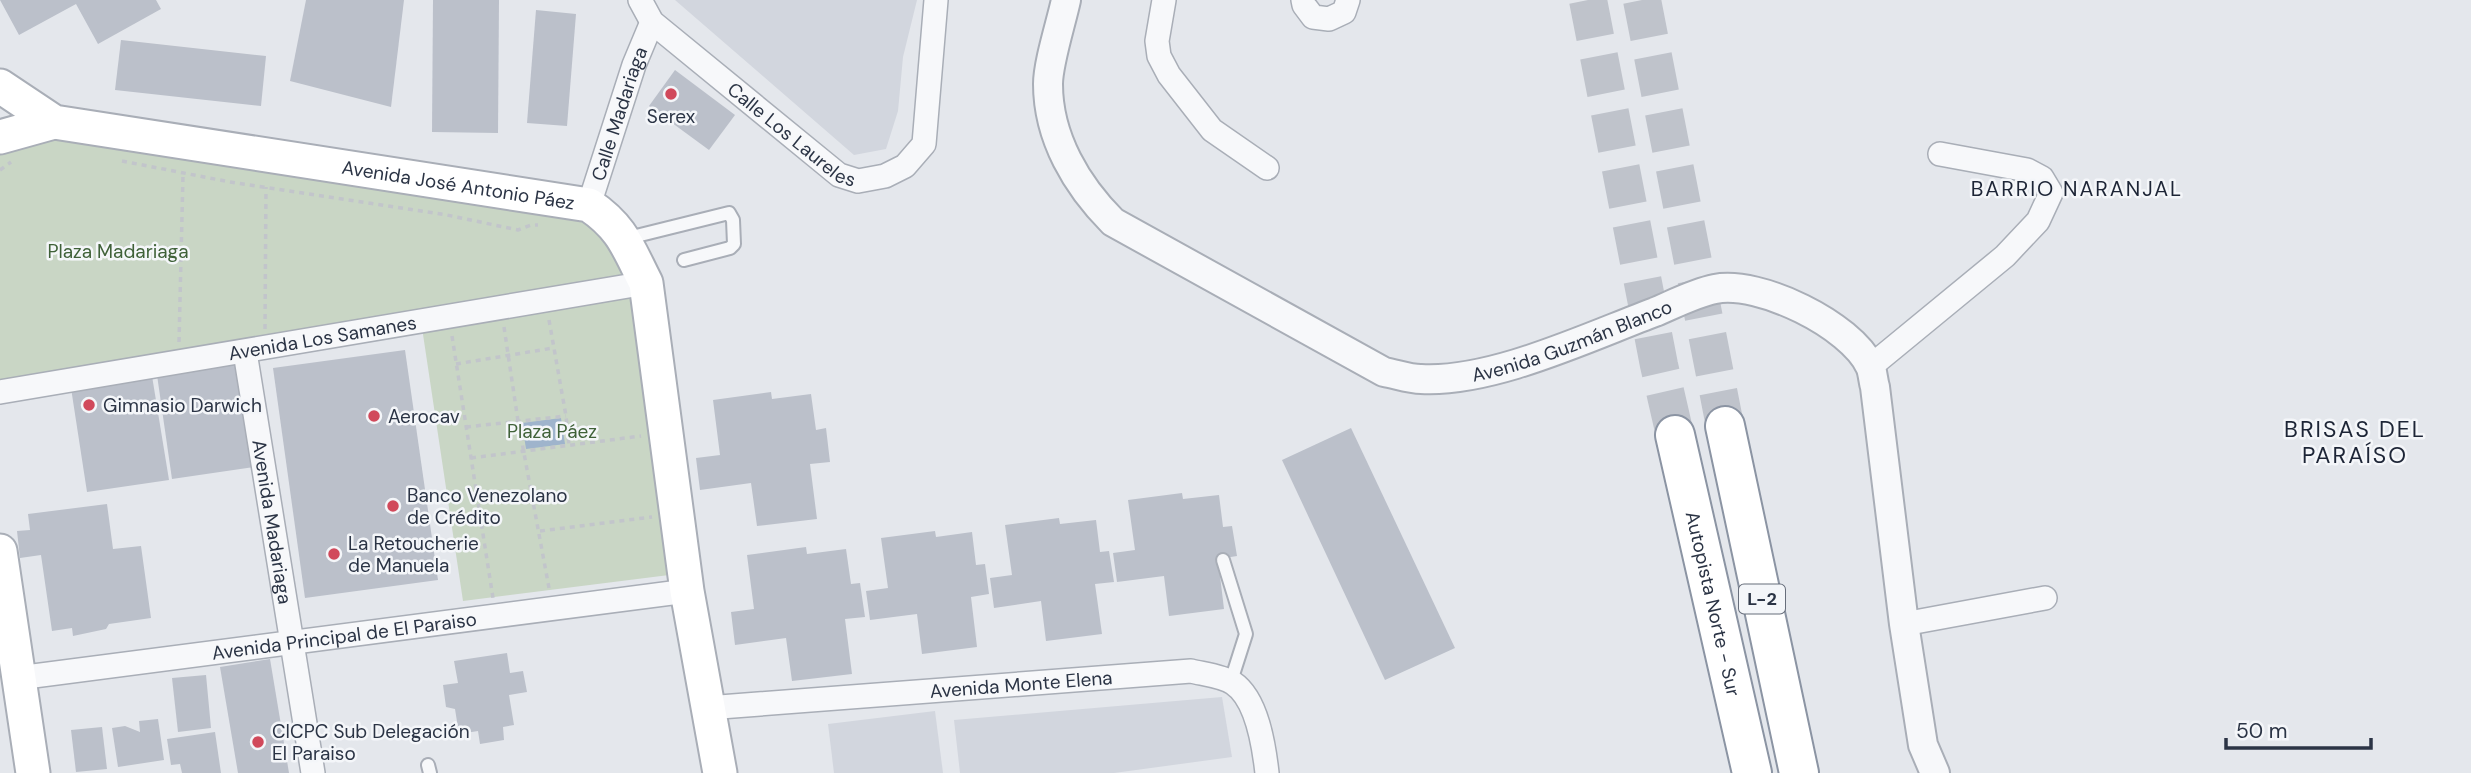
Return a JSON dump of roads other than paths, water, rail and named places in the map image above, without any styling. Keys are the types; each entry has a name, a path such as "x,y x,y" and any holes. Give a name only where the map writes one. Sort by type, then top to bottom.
{"highway":[{"name":"L-2","path":"1725,426 1799,773"},
{"name":"Autopista Norte - Sur","path":"1675,435 1752,773"}],"main road":[{"name":"Avenida José Antonio Páez","path":"0,86 54,122 589,205 610,219 624,239 646,283 687,591 720,773"},
{"path":"8,148 54,122"},
{"path":"0,551 9,679 33,773"}],"street":[{"path":"640,0 652,22"},
{"name":"Calle Los Laureles","path":"652,22 839,175 858,181 885,176 905,166 924,144 936,0"},
{"name":"Avenida Guzmán Blanco","path":"1066,0 1048,84 1060,145 1073,173 1093,202 1113,222 1384,372 1419,380 1455,378 1488,372 1716,289 1750,290 1792,304 1829,324 1853,344 1870,367"},
{"path":"1164,0 1157,41 1158,56 1169,75 1212,130 1267,168"},
{"path":"1303,0 1312,17 1329,19 1344,12 1348,0"},
{"name":"Calle Madariaga","path":"589,205 629,78 652,22"},
{"path":"1935,773 1923,745 1870,367 2005,256 2038,221 2051,193 2042,178 2028,170 1940,154"},
{"name":"Avenida Los Samanes","path":"0,392 646,283"},
{"name":"Avenida Madariaga","path":"245,352 313,773"},
{"name":"Avenida Principal de El Paraiso","path":"9,679 687,591"},
{"path":"1905,624 2045,598"},
{"name":"Avenida Monte Elena","path":"707,708 1191,671 1231,681"},
{"path":"1231,681 1247,695 1264,744 1267,773"}],"lane":[{"path":"624,239 729,213 733,220 734,244 730,248 684,260"},
{"path":"1223,560 1246,634 1231,681"}],"water":[{"path":"561,418 565,444 526,449 522,423"}],"tunnel":[{"path":"1588,0 1675,435"},
{"path":"1642,0 1725,426"}],"place":[{"name":"Serex","path":"671,94"},
{"name":"Gimnasio Darwich","path":"89,405"},
{"name":"Aerocav","path":"374,416"},
{"name":"Banco Venezolano de Crédito","path":"393,506"},
{"name":"La Retoucherie de Manuela","path":"334,554"},
{"name":"CICPC Sub Delegación El Paraiso","path":"258,742"}],"district":[{"name":"BARRIO NARANJAL","path":"2077,189"},
{"name":"BRISAS DEL PARAÍSO","path":"2355,442"}],"park label":[{"name":"Plaza Madariaga","path":"118,251"},
{"name":"Plaza Páez","path":"552,431"}]}
